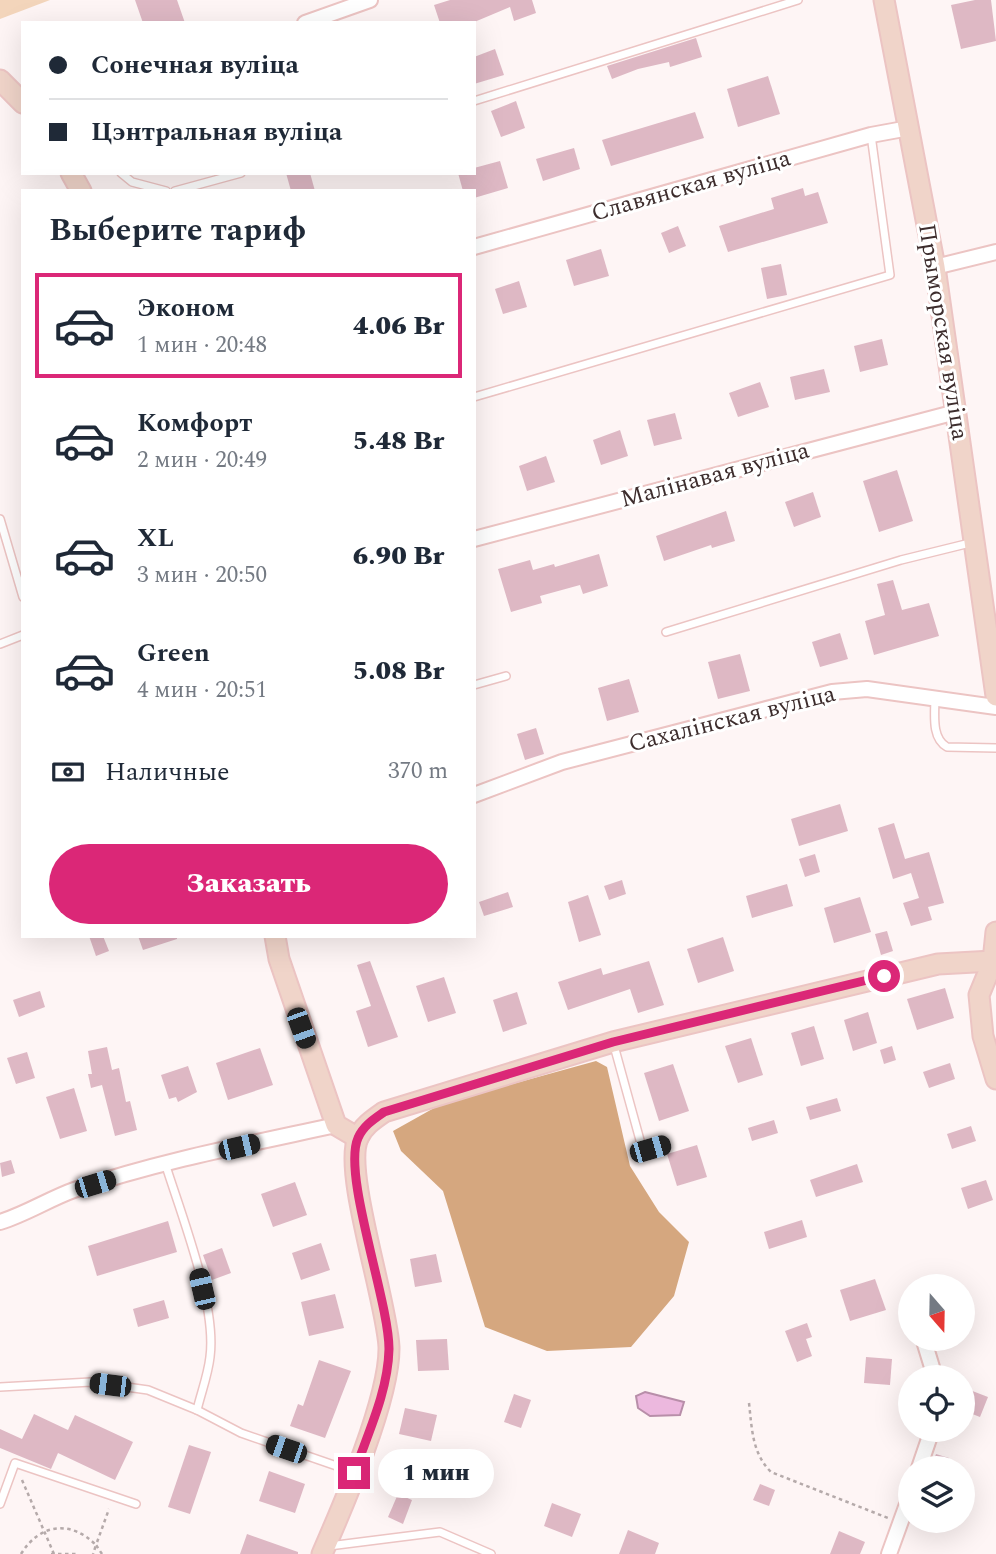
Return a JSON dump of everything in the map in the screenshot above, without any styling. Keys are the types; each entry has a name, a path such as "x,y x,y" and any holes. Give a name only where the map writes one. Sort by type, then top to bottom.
{"street":[{"path":"311,21 370,0"},
{"name":"Прыморская вуліца","path":"884,0 934,267 996,695"},
{"path":"0,80 21,101"},
{"name":"Славянская вуліца","path":"476,246 871,135 909,128"},
{"path":"934,267 996,252"},
{"name":"Малінавая вуліца","path":"476,538 956,412"},
{"name":"Сахалінская вуліца","path":"476,794 562,762 832,692 867,689 996,707"},
{"path":"996,932 993,961 979,995 983,1036 996,1079"},
{"path":"275,938 279,959 336,1125"},
{"path":"323,1550 354,1473 386,1381 389,1347 360,1197 355,1152 361,1134 384,1112 613,1042 938,964 993,961"},
{"path":"0,1222 29,1213 71,1191 165,1163 336,1125 361,1134"},
{"path":"889,1554 898,1530"}],"lane":[{"path":"476,100 798,0"},
{"path":"476,396 890,275 871,135"},
{"path":"123,175 132,182 158,189"},
{"path":"182,189 234,175"},
{"path":"0,519 21,590"},
{"path":"666,632 901,560 974,542"},
{"path":"0,644 21,636"},
{"path":"476,684 506,676"},
{"path":"935,697 936,736 940,743 947,747 996,748"},
{"path":"613,1042 642,1151 663,1146"},
{"path":"165,1163 196,1263 208,1315 211,1356 197,1410"},
{"path":"0,1387 91,1382 148,1390 197,1410 241,1433 354,1473"},
{"path":"0,1504 15,1463 136,1504"},
{"path":"323,1550 440,1532 491,1554"}],"path":[{"path":"749,1403 753,1442 761,1462 771,1472 898,1521"},
{"path":"15,1463 53,1553 76,1554"},
{"path":"93,1554 113,1496"},
{"path":"21,1554 28,1543 44,1531 62,1528 82,1531 102,1554"}],"shaded area":[{"path":"0,0 50,0 0,19"},
{"path":"596,1061 607,1067 630,1166 659,1212 689,1242 674,1296 631,1347 547,1351 485,1327 443,1191 401,1151 393,1131 443,1103"},
{"path":"645,1392 684,1402 680,1415 650,1416 638,1408 636,1396"}],"building":[{"path":"135,0 177,0 184,21 142,21"},
{"path":"450,0 532,0 536,13 514,21 510,7 476,21 439,21 434,5"},
{"path":"991,0 996,41 961,49 951,5"},
{"path":"696,38 702,57 670,67 669,62 638,69 612,79 607,66"},
{"path":"495,49 504,75 476,83 476,56"},
{"path":"768,76 780,114 738,127 727,89"},
{"path":"516,101 525,128 501,137 491,111"},
{"path":"695,112 704,138 611,166 602,140"},
{"path":"574,148 580,169 543,181 536,159"},
{"path":"500,161 508,188 476,197 476,189 462,189 459,175 476,175 476,167"},
{"path":"287,175 311,175 314,189 290,189"},
{"path":"803,188 805,196 818,192 828,223 728,252 719,226 774,209 771,198"},
{"path":"678,226 686,246 669,253 661,233"},
{"path":"601,249 609,276 574,286 566,260"},
{"path":"781,264 787,295 767,299 761,268"},
{"path":"519,281 527,307 503,314 495,289"},
{"path":"882,339 888,365 860,372 854,346"},
{"path":"824,369 830,392 795,400 790,377"},
{"path":"760,382 769,407 738,417 729,393"},
{"path":"675,413 682,439 654,446 647,420"},
{"path":"620,430 628,456 601,465 593,440"},
{"path":"546,456 555,482 527,491 519,466"},
{"path":"897,470 913,521 879,532 863,481"},
{"path":"813,492 821,517 794,527 785,502"},
{"path":"726,511 735,541 712,548 711,545 664,561 656,536"},
{"path":"599,554 608,586 583,594 580,585 540,596 542,603 511,612 498,569 530,560 533,570 554,564 555,567"},
{"path":"893,580 902,610 929,603 939,636 874,655 865,621 885,615 877,584"},
{"path":"840,633 848,659 820,667 812,642"},
{"path":"740,654 750,691 718,699 708,662"},
{"path":"629,679 639,712 607,721 598,688"},
{"path":"536,728 544,754 525,760 517,734"},
{"path":"840,804 848,831 799,846 791,819"},
{"path":"894,823 905,859 929,852 944,903 928,907 932,920 911,926 903,903 919,898 911,873 893,879 878,828"},
{"path":"815,854 820,872 805,877 799,859"},
{"path":"622,880 626,894 609,900 604,886"},
{"path":"787,884 793,906 752,918 746,896"},
{"path":"508,892 513,907 484,916 479,902"},
{"path":"588,895 601,935 579,942 568,902"},
{"path":"860,897 871,932 834,943 824,908"},
{"path":"887,931 893,951 881,955 875,934"},
{"path":"723,937 734,971 698,983 687,949"},
{"path":"90,938 104,938 109,951 96,956"},
{"path":"139,938 177,938 177,939 143,950"},
{"path":"370,961 398,1037 368,1047 356,1011 371,1006 357,965"},
{"path":"649,961 664,1005 638,1013 630,989 568,1010 558,982 601,968 603,975"},
{"path":"444,977 456,1013 428,1022 416,986"},
{"path":"945,988 954,1018 917,1030 907,999"},
{"path":"40,991 45,1007 19,1017 13,1000"},
{"path":"517,992 527,1024 503,1032 493,1000"},
{"path":"868,1012 877,1043 853,1051 844,1020"},
{"path":"814,1026 824,1059 801,1066 791,1033"},
{"path":"751,1038 763,1075 738,1083 725,1046"},
{"path":"892,1046 896,1060 884,1064 880,1050"},
{"path":"107,1047 112,1070 119,1068 126,1102 130,1101 137,1130 115,1136 102,1085 91,1088 88,1074 92,1074 88,1051"},
{"path":"260,1048 273,1085 228,1100 216,1063"},
{"path":"27,1052 35,1078 16,1084 7,1058"},
{"path":"950,1063 955,1079 929,1088 923,1072"},
{"path":"673,1064 689,1111 659,1121 644,1073"},
{"path":"188,1066 197,1092 178,1102 176,1097 169,1099 161,1075"},
{"path":"74,1088 87,1131 60,1139 46,1097"},
{"path":"837,1098 841,1111 810,1120 806,1107"},
{"path":"774,1120 778,1133 752,1141 748,1128"},
{"path":"971,1126 976,1141 952,1149 947,1134"},
{"path":"697,1145 707,1177 677,1186 667,1154"},
{"path":"11,1160 15,1173 2,1177 0,1163"},
{"path":"857,1164 863,1182 816,1197 810,1180"},
{"path":"986,1180 993,1200 968,1209 961,1188"},
{"path":"295,1182 307,1215 273,1227 261,1194"},
{"path":"802,1220 807,1237 769,1249 764,1232"},
{"path":"168,1221 177,1252 97,1276 88,1246"},
{"path":"321,1243 330,1270 301,1280 292,1253"},
{"path":"222,1248 231,1273 212,1280 203,1255"},
{"path":"436,1254 442,1282 415,1287 410,1259"},
{"path":"875,1279 886,1310 850,1321 840,1290"},
{"path":"335,1294 344,1328 309,1336 301,1302"},
{"path":"164,1300 169,1318 138,1327 133,1309"},
{"path":"807,1323 812,1337 806,1339 812,1356 797,1362 785,1331"},
{"path":"447,1339 449,1370 418,1371 416,1340"},
{"path":"866,1357 892,1359 890,1385 864,1383"},
{"path":"319,1360 351,1371 325,1438 290,1426 298,1404 303,1406"},
{"path":"975,1392 988,1397 980,1417 975,1415"},
{"path":"514,1394 531,1400 521,1428 504,1422"},
{"path":"405,1408 437,1415 431,1441 399,1434"},
{"path":"34,1414 68,1430 75,1415 133,1442 115,1480 58,1453 51,1469 0,1448 0,1429 22,1439"},
{"path":"189,1445 211,1452 190,1514 168,1507"},
{"path":"269,1471 305,1484 295,1513 259,1501"},
{"path":"760,1484 775,1490 769,1506 753,1500"},
{"path":"398,1494 412,1500 403,1524 388,1517"},
{"path":"552,1503 581,1514 572,1537 544,1526"},
{"path":"628,1530 659,1543 655,1554 619,1554"},
{"path":"839,1531 865,1542 860,1554 830,1554"},
{"path":"247,1534 298,1552 298,1554 240,1554"}],"route":[{"path":"354,1473 386,1381 389,1347 360,1197 355,1152 358,1138 367,1124 384,1112 553,1059 884,976"}]}
